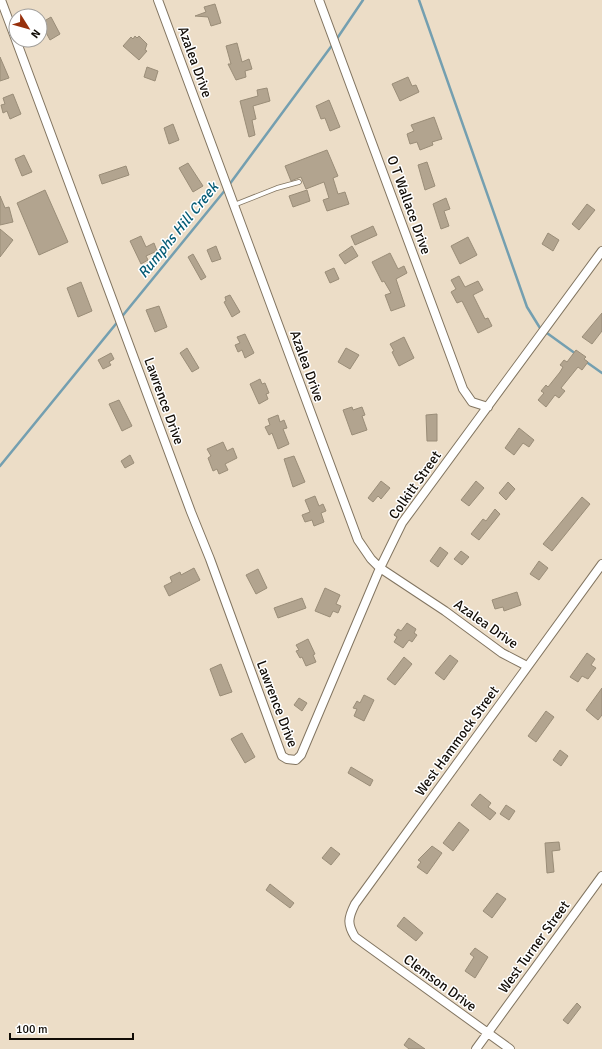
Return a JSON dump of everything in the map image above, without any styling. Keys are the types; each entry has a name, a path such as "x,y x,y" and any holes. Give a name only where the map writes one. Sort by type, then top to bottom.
{"street":[{"name":"Lawrence Drive","path":"2,0 8,17"},
{"name":"Azalea Drive","path":"158,0 353,529 367,555 380,568 445,611 502,653 527,666"},
{"name":"O T Wallace Drive","path":"319,0 462,389 472,402 488,407"},
{"name":"Lawrence Drive","path":"19,48 193,517 210,559 266,715 282,756 286,759 296,760"},
{"name":"Colkitt Street","path":"296,760 301,755 380,568 402,523 602,251"},
{"name":"West Hammock Street","path":"355,937 348,927 348,917 355,904 602,564"},
{"name":"West Turner Street","path":"476,1049 602,876"},
{"name":"Clemson Drive","path":"355,937 510,1049"}],"lane":[{"path":"234,205 277,188 299,182"}],"building":[{"path":"215,4 221,23 211,26 208,17 195,16 206,12 204,7"},
{"path":"51,17 60,34 50,40 48,36 48,19"},
{"path":"135,36 137,38 139,36 147,44 145,50 147,51 139,60 123,46 131,37 133,39"},
{"path":"237,43 242,62 249,59 252,69 245,71 246,77 236,80 228,64 231,64 226,46"},
{"path":"0,57 9,78 0,81"},
{"path":"147,67 158,71 155,81 144,77"},
{"path":"408,77 412,86 416,85 419,92 400,101 392,84"},
{"path":"267,88 270,101 253,106 256,119 252,120 255,135 249,137 240,101 258,96 257,90"},
{"path":"13,94 21,114 10,119 7,111 3,113 1,105 5,104 3,98"},
{"path":"329,100 340,127 330,131 325,118 321,119 316,106"},
{"path":"434,117 442,139 432,142 433,145 420,150 417,142 410,144 407,134 414,131 411,125"},
{"path":"173,124 179,140 169,144 164,128"},
{"path":"327,150 338,176 333,178 338,194 345,192 349,204 327,211 323,200 329,198 324,182 306,189 301,177 291,181 285,166"},
{"path":"24,155 32,172 22,176 15,159"},
{"path":"427,162 435,186 425,190 418,165"},
{"path":"188,163 203,186 193,192 179,168"},
{"path":"126,166 129,175 102,184 99,175"},
{"path":"45,190 68,242 39,255 17,203"},
{"path":"307,190 310,201 293,207 289,196"},
{"path":"0,196 5,208 9,207 13,222 0,225"},
{"path":"446,198 450,209 444,211 449,226 441,229 433,204"},
{"path":"587,204 595,210 579,230 572,224"},
{"path":"373,226 377,235 355,245 351,236"},
{"path":"0,229 13,240 0,257"},
{"path":"548,233 559,240 553,251 542,244"},
{"path":"141,236 146,247 154,243 157,251 146,256 148,260 141,264 130,241"},
{"path":"468,237 477,255 460,264 451,246"},
{"path":"216,246 221,259 212,262 207,250"},
{"path":"352,246 358,256 345,264 339,255"},
{"path":"390,253 398,269 404,266 407,273 396,279 405,306 391,311 385,295 391,293 384,281 382,282 372,262"},
{"path":"193,254 206,277 201,280 188,257"},
{"path":"334,268 339,279 330,283 325,272"},
{"path":"459,276 465,287 478,281 483,290 473,295 485,319 488,318 492,326 478,333 462,301 457,303 451,292 456,289 451,280"},
{"path":"81,282 92,311 78,317 67,288"},
{"path":"230,295 240,312 232,317 224,302 226,301 225,297"},
{"path":"159,306 167,327 155,332 146,310"},
{"path":"602,313 602,331 592,344 582,337"},
{"path":"245,334 254,353 245,358 242,350 238,352 235,345 240,343 237,337"},
{"path":"404,337 414,358 399,366 390,344"},
{"path":"187,348 199,368 192,372 180,353"},
{"path":"346,348 359,355 350,369 338,362"},
{"path":"576,350 586,357 584,359 588,362 582,370 578,367 561,388 565,391 559,398 555,395 546,407 538,400 544,393 541,391 546,385 548,387 563,367 560,365 564,360 567,362"},
{"path":"111,353 114,359 109,362 111,365 103,369 98,360"},
{"path":"260,379 262,384 265,383 269,393 266,394 268,399 259,404 250,384"},
{"path":"119,400 132,426 122,431 109,404"},
{"path":"352,407 353,410 362,407 365,415 362,416 367,430 352,435 343,410"},
{"path":"437,414 437,441 427,441 426,415"},
{"path":"278,415 280,422 284,420 287,428 283,429 289,444 278,449 272,433 269,435 265,427 270,425 268,419"},
{"path":"519,428 534,440 529,447 523,443 514,455 505,448"},
{"path":"223,442 227,451 233,448 237,458 225,464 228,470 219,474 217,469 213,471 208,458 211,456 207,449"},
{"path":"130,455 134,463 125,468 121,461"},
{"path":"294,456 305,482 293,487 284,459"},
{"path":"381,481 390,488 381,499 378,496 373,502 368,498"},
{"path":"476,481 484,488 469,506 461,500"},
{"path":"508,482 515,489 506,500 499,493"},
{"path":"315,496 319,506 323,504 326,511 321,513 324,522 314,526 312,520 305,522 302,515 310,512 305,500"},
{"path":"582,497 590,504 552,551 543,544"},
{"path":"495,509 500,514 479,540 471,534 483,519 486,521"},
{"path":"440,547 448,553 438,567 430,561"},
{"path":"461,551 469,557 462,565 454,559"},
{"path":"539,561 548,568 539,580 530,574"},
{"path":"194,568 200,580 169,596 164,586 172,582 170,577 180,572 181,575"},
{"path":"258,569 267,588 256,594 246,575"},
{"path":"325,588 340,595 336,604 341,606 338,613 333,611 330,617 315,611"},
{"path":"517,592 521,605 504,611 503,607 495,609 492,600"},
{"path":"302,598 306,608 278,618 274,608"},
{"path":"407,623 416,629 414,633 417,635 412,642 409,640 403,648 394,642 397,637 394,635 398,629 401,631"},
{"path":"308,639 315,654 313,655 316,662 306,666 302,657 300,658 296,651 299,650 296,645"},
{"path":"587,653 595,659 591,665 596,668 588,679 582,676 578,682 570,677"},
{"path":"450,655 458,661 444,680 435,673"},
{"path":"404,657 412,664 395,685 387,679"},
{"path":"221,664 232,692 220,696 210,669"},
{"path":"602,688 602,715 598,720 586,710"},
{"path":"364,695 374,700 364,721 354,716 357,709 353,708 357,701 360,703"},
{"path":"299,698 307,703 302,711 294,705"},
{"path":"546,711 554,717 536,742 528,736"},
{"path":"242,733 255,757 245,763 231,739"},
{"path":"560,750 568,756 561,766 553,760"},
{"path":"351,767 373,780 370,786 348,773"},
{"path":"480,794 491,803 488,807 496,813 490,820 471,805"},
{"path":"506,805 515,811 509,820 500,814"},
{"path":"459,822 469,830 453,851 443,843"},
{"path":"559,842 560,850 552,851 554,872 547,873 545,843"},
{"path":"432,846 442,853 427,874 417,867 421,862 418,860"},
{"path":"331,847 340,854 331,865 322,858"},
{"path":"270,884 294,903 290,908 266,890"},
{"path":"497,893 506,899 492,918 483,911"},
{"path":"404,917 423,933 416,941 397,926"},
{"path":"475,948 488,957 475,978 465,971 474,957 470,954"},
{"path":"577,1003 581,1007 568,1024 563,1020"},
{"path":"409,1038 425,1049 409,1049 404,1045"}],"waterway":[{"name":"Rumphs Hill Creek","path":"336,40 363,0"},
{"path":"419,0 527,307 540,328 576,354"},
{"name":"Rumphs Hill Creek","path":"229,185 333,44"},
{"name":"Rumphs Hill Creek","path":"0,466 226,189"},
{"path":"585,361 602,373"}]}
